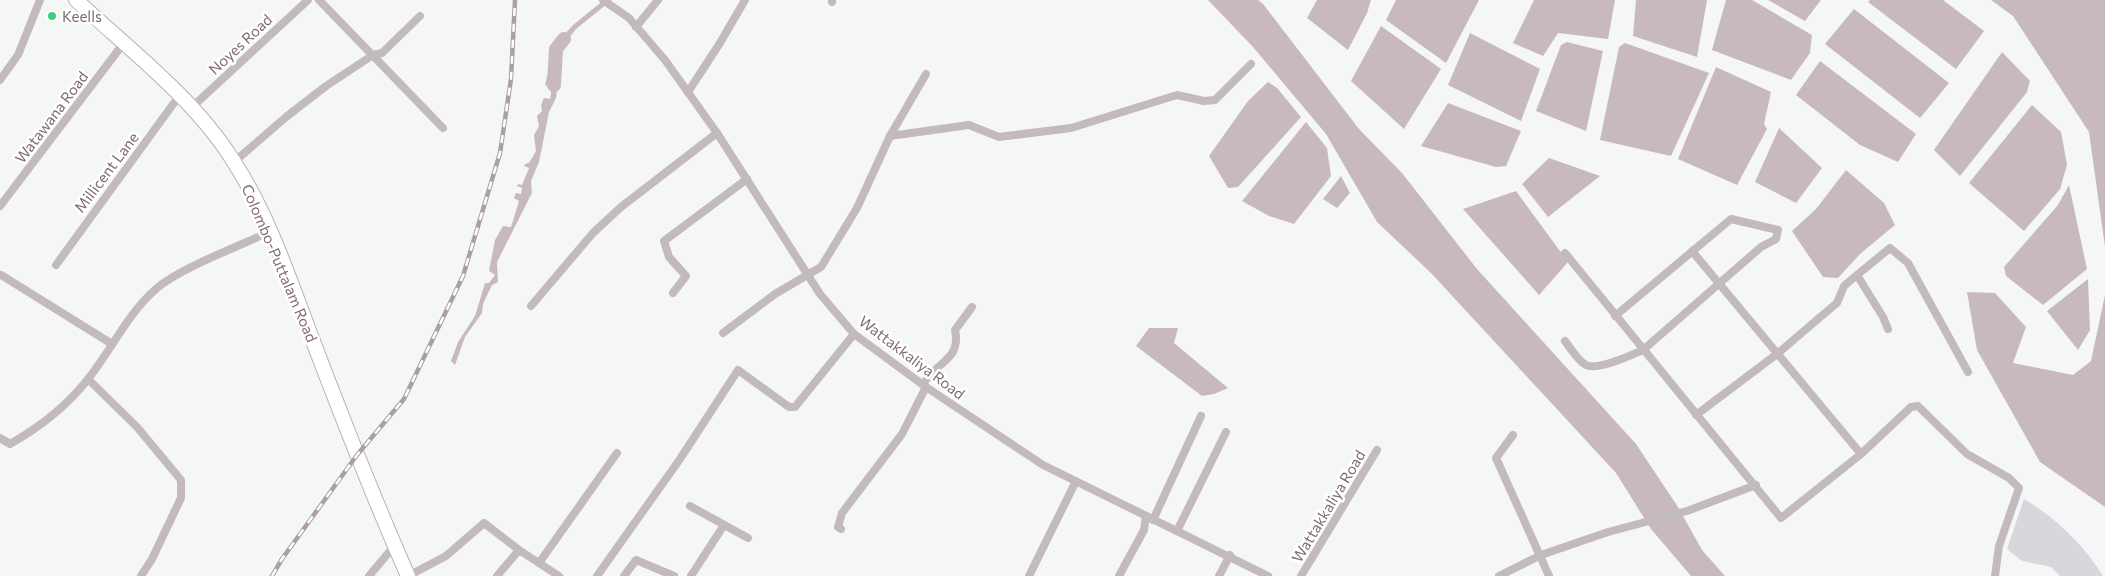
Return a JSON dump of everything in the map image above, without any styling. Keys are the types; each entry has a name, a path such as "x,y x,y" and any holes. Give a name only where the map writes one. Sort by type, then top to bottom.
{"highway":[{"name":"Colombo-Puttalam Road","path":"76,0 191,108 234,162 269,232 357,456 408,576"}],"street":[{"path":"0,80 18,55 40,0"},
{"name":"Noyes Road","path":"191,108 308,0"},
{"path":"319,0 443,128"},
{"name":"Wattakkaliya Road","path":"603,0 636,27 665,60 717,133 820,294 854,334 925,386 1043,465 1149,518 1230,555 1268,576"},
{"path":"636,27 658,0"},
{"path":"688,92 745,0"},
{"path":"234,162 300,106 373,55 382,53 420,16"},
{"name":"Watawana Road","path":"0,206 123,44"},
{"path":"890,136 969,125 999,137 1071,128 1177,95 1204,101 1215,100 1251,64"},
{"path":"723,333 775,294 821,267 857,208 890,136 926,74"},
{"name":"Millicent Lane","path":"56,265 179,96"},
{"path":"531,306 593,233 621,207 717,133"},
{"path":"673,293 686,276 669,258 664,241 747,179"},
{"path":"1565,341 1584,364 1592,367 1627,358 1643,350 1761,247 1776,238 1778,230 1731,219 1614,316"},
{"path":"0,438 10,444 30,433 65,406 88,379 127,320 158,288 190,269 269,232"},
{"path":"1696,414 1776,354 1837,303 1844,286 1890,248 1908,263 1968,372"},
{"path":"1692,251 1861,454"},
{"path":"1565,252 1614,316 1756,485 1781,518 1861,454 1915,405 1922,409 1967,454 2009,478 2018,488 1999,546 1995,576"},
{"path":"1,275 112,344"},
{"path":"1857,275 1883,317 1888,329"},
{"path":"841,529 838,527 842,513 902,434 925,386 926,379 951,356 957,346 955,330 972,307"},
{"path":"597,576 680,458 738,370 789,406 794,407 854,334"},
{"path":"88,379 137,427 180,480 182,498 152,559 141,576"},
{"path":"1119,576 1201,416"},
{"path":"1177,531 1226,432"},
{"path":"1513,435 1496,458 1549,576"},
{"name":"Wattakkaliya Road","path":"1302,576 1377,450"},
{"path":"539,563 617,453"},
{"path":"1029,576 1076,481"},
{"path":"1499,576 1540,555 1608,532 1687,511 1756,485"},
{"path":"690,506 748,538"},
{"path":"408,576 446,556 484,523 519,550 559,576"},
{"path":"691,576 724,525"},
{"path":"369,576 395,545"},
{"path":"497,576 519,550"},
{"path":"1219,576 1230,555"},
{"path":"624,576 636,560 674,576"}],"shaded area":[{"path":"604,0 612,0 576,29 562,47 560,64 554,46 573,25"},
{"path":"1208,0 1258,0 1263,4 1359,129 1402,173 1477,269 1636,444 1678,507 1702,550 1725,576 1691,576 1651,529 1616,473 1431,273 1377,222 1326,134 1253,47"},
{"path":"1317,0 1371,0 1367,13 1348,50 1307,18"},
{"path":"1396,0 1479,0 1446,63 1386,20"},
{"path":"1534,0 1615,0 1608,39 1558,33 1543,56 1513,43"},
{"path":"1636,0 1707,0 1697,57 1633,36"},
{"path":"1726,0 1752,0 1812,35 1810,53 1791,80 1712,50"},
{"path":"1768,0 1821,0 1805,21"},
{"path":"1870,0 1943,0 1984,31 1956,69 1868,2"},
{"path":"1991,0 2105,0 2105,247 2089,132 2013,16"},
{"path":"1854,9 1949,83 1920,118 1825,44"},
{"path":"1381,26 1441,69 1404,129 1351,81"},
{"path":"1470,33 1540,69 1521,121 1448,85"},
{"path":"1567,42 1603,51 1586,131 1536,111 1561,45"},
{"path":"1625,43 1709,73 1671,156 1600,140 1619,47"},
{"path":"2002,52 2030,81 2027,92 1960,176 1934,150"},
{"path":"1820,61 1916,134 1898,162 1860,145 1796,95"},
{"path":"560,64 556,98 549,112 539,162 531,181 532,193 497,262 498,282 492,285 483,304 482,313 465,337 455,365 451,361 458,342 475,316 485,283 489,283 495,275 489,271 495,240 503,226 511,227 519,201 514,198 516,193 521,194 522,188 517,186 518,184 522,185 529,168 524,166 529,163 536,151 534,135 539,126 537,116 542,111 541,105 544,98 550,99 552,88 545,85 548,73"},
{"path":"1716,67 1771,92 1764,124 1767,129 1737,185 1678,159"},
{"path":"1268,82 1277,88 1301,117 1238,187 1228,188 1209,156 1248,101"},
{"path":"1448,103 1521,131 1506,166 1496,167 1421,146"},
{"path":"2032,105 2061,132 2067,165 2060,189 2024,231 1969,183"},
{"path":"1306,122 1327,148 1331,176 1294,224 1269,216 1242,201"},
{"path":"1779,128 1822,168 1796,203 1755,182"},
{"path":"1549,158 1600,176 1548,217 1522,184"},
{"path":"1846,170 1884,203 1895,225 1860,254 1838,278 1823,277 1792,231 1816,209"},
{"path":"1341,176 1350,193 1337,208 1323,199"},
{"path":"2069,185 2087,269 2043,305 2006,276 2004,267 2058,205"},
{"path":"1516,191 1568,262 1539,295 1463,209"},
{"path":"2088,279 2090,330 2078,350 2047,311"},
{"path":"1967,292 1995,293 2026,327 2013,363 2073,375 2091,361 2105,295 2105,507 2040,462 1977,350"},
{"path":"1149,328 1178,328 1174,343 1228,388 1214,394 1202,396 1136,346"},
{"path":"2024,499 2058,523 2078,543 2103,576 2060,576 2051,567 2022,561 2007,549"}],"waterway":[{"path":"554,85 556,49 564,39"}],"railway":[{"path":"272,576 282,559 357,455 404,399 463,276 500,153 511,79 515,0"}],"place":[{"name":"Keells","path":"52,16"}]}
